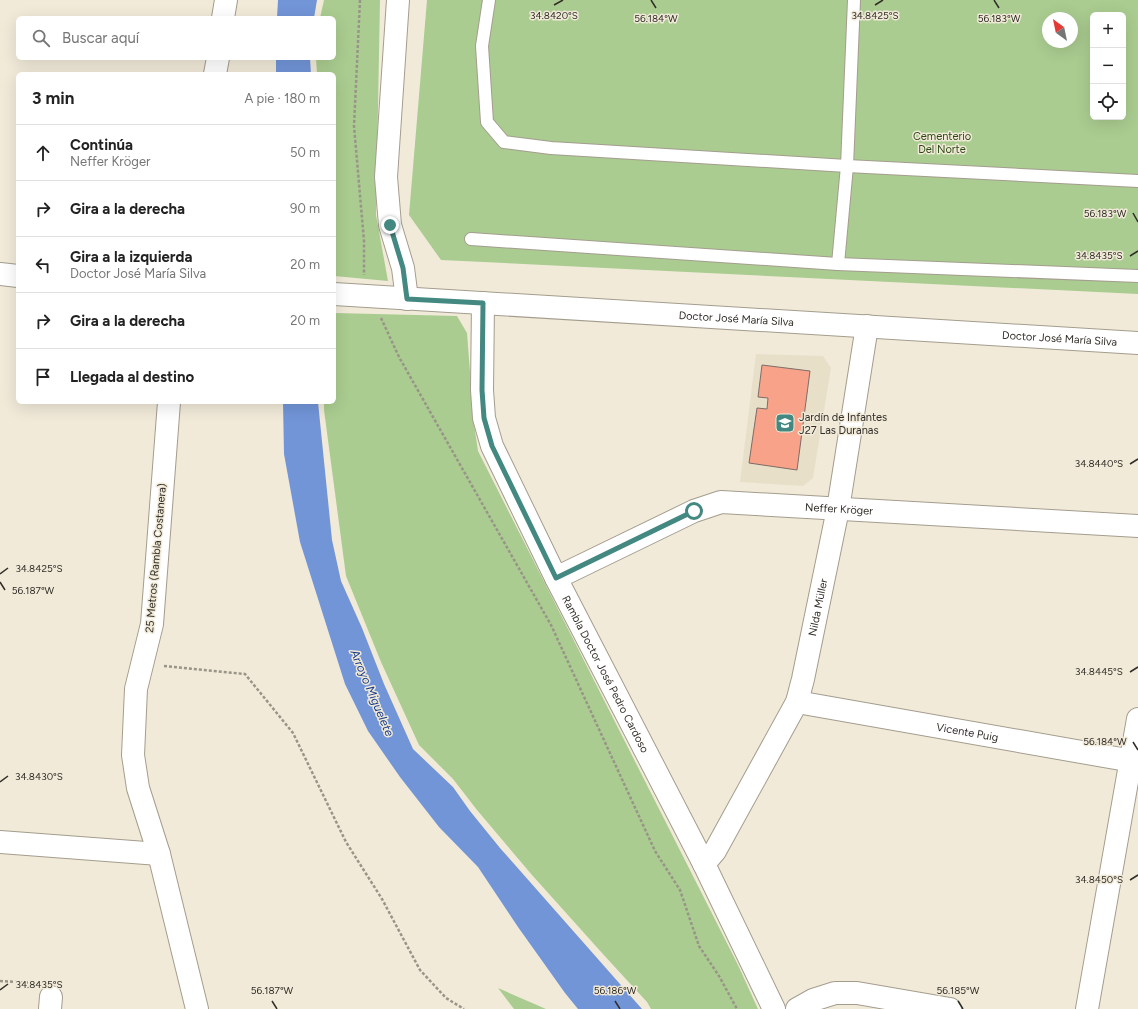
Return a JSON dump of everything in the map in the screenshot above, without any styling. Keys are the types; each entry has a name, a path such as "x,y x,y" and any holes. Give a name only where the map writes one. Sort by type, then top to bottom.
{"street":[{"path":"223,16 226,0"},
{"path":"398,0 386,177 390,225 403,268 407,299"},
{"path":"216,72 218,60"},
{"path":"0,274 16,276"},
{"name":"Doctor José María Silva","path":"339,295 1138,343"},
{"name":"Rambla Doctor José Pedro Cardoso","path":"483,303 482,390 484,418 492,446 556,578 704,864 774,1009"},
{"name":"Nilda Müller","path":"704,864 716,852 797,702 838,509 866,326"},
{"name":"25 Metros (Rambla Costanera)","path":"169,404 152,624 136,689 133,755 138,788 160,854 198,1009"},
{"name":"Neffer Kröger","path":"556,578 694,511 721,502 1138,526"},
{"name":"Vicente Puig","path":"797,702 1135,761"},
{"path":"1087,1009 1135,761 1138,719"},
{"path":"0,842 160,854"},
{"path":"797,1009 813,1000 835,993 857,993 950,1009"}],"lane":[{"path":"489,0 482,46 486,122 504,142 551,148 847,166 1138,180"},
{"path":"838,264 847,166 854,0"},
{"path":"471,239 838,264 1138,276"}],"path":[{"path":"143,664 245,674 293,733 346,842 382,899 420,970 446,998 464,1009"},
{"path":"0,981 39,984 50,1003"}],"shaded area":[{"name":"Jardín de Infantes J27 Las Duranas","path":"756,354 823,356 831,368 813,478 803,486 740,482"}],"green space":[{"path":"324,0 380,0 376,215 388,281 336,276 336,72 317,72 316,60 336,60 336,16 320,16"},
{"name":"Cementerio Del Norte","path":"427,0 1138,0 1138,294 441,260 409,215"},
{"path":"336,313 457,316 467,333 474,424 478,451 738,965 758,1009 651,1009 647,1002 532,875 453,779 419,745 381,662 346,576 324,404 336,404"},
{"path":"498,988 546,1009 514,1009"}],"water":[{"path":"278,0 317,0 314,16 277,16"},
{"path":"276,60 310,60 311,72 276,72"},
{"name":"Arroyo Miguelete","path":"283,404 318,404 332,540 341,581 413,749 453,787 500,848 642,1009 578,1009 518,927 478,867 439,827 400,777 368,731 345,684 300,542 284,454"}],"building":[{"path":"762,365 810,371 797,470 749,463 757,408 767,409 768,398 758,397"}],"place":[{"name":"Jardín de Infantes J27 Las Duranas","path":"785,423"}],"route":[{"path":"390,225 403,268 407,299 483,303 482,390 484,418 492,446 556,578 694,511"}]}
